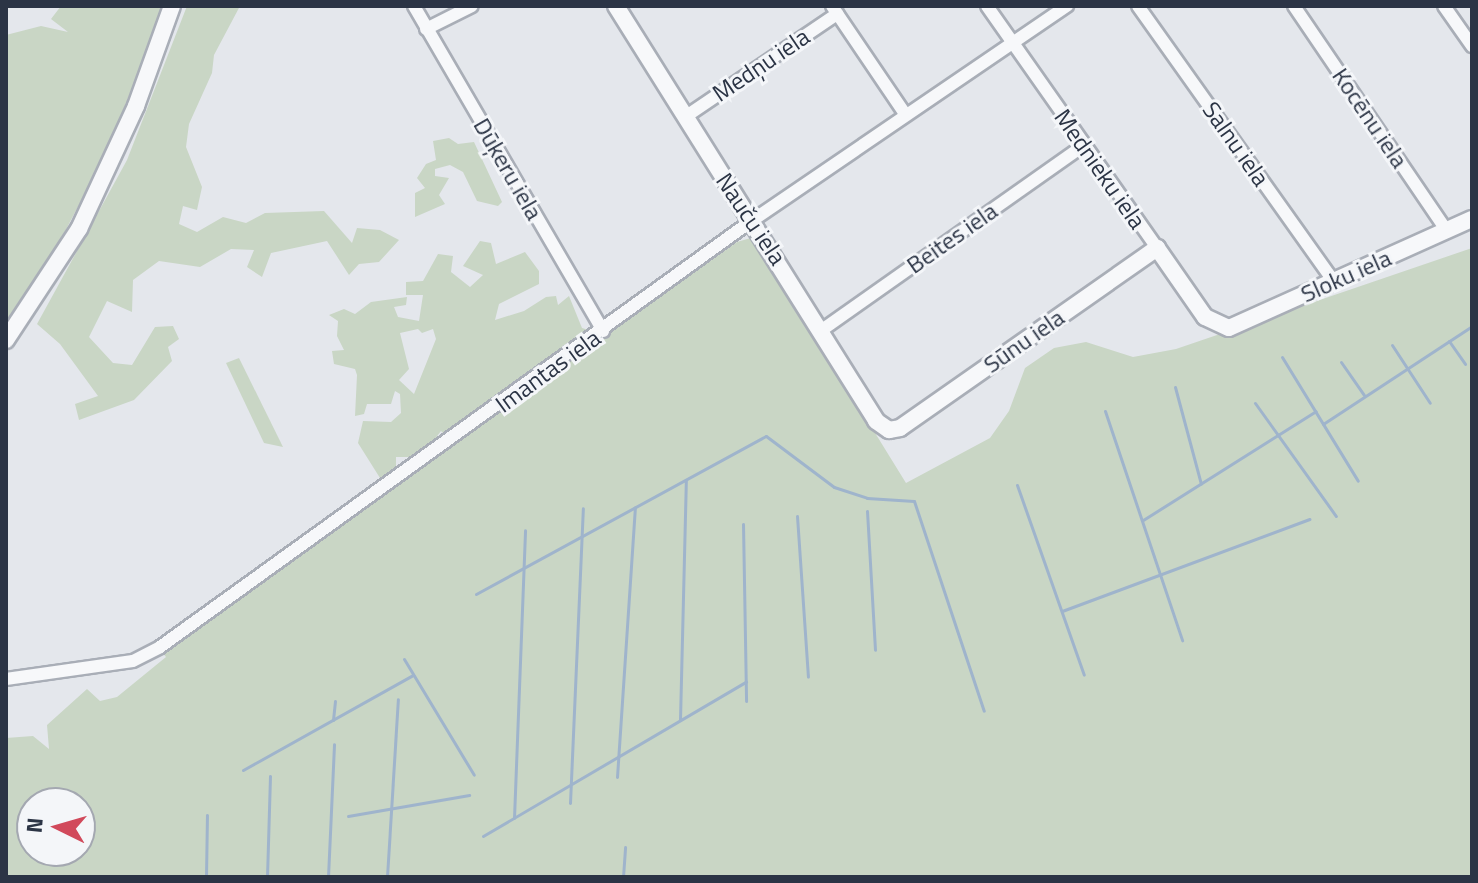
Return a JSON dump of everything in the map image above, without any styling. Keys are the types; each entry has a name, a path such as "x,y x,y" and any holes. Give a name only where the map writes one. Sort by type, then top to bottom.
{"street":[{"path":"6,340 79,229 136,106 172,6"},
{"name":"Dūķeru iela","path":"414,6 603,331"},
{"path":"426,29 472,6"},
{"name":"Nauču iela","path":"616,6 750,222 822,330 876,421 889,430"},
{"name":"Mednieku iela","path":"987,6 1205,317 1219,325"},
{"name":"Imantas iela","path":"6,679 133,661 160,647 603,331 750,222 1067,6"},
{"name":"Salnu iela","path":"1138,6 1334,282"},
{"name":"Kocēnu iela","path":"1294,6 1446,230"},
{"path":"1444,6 1472,46"},
{"path":"835,10 905,114"},
{"name":"Medņu iela","path":"685,117 835,10"},
{"name":"Beites iela","path":"822,330 1083,146"},
{"name":"Sloku iela","path":"1219,325 1229,328 1472,219"},
{"name":"Sūnu iela","path":"889,430 900,428 1157,248"}],"green space":[{"path":"61,6 164,6 108,149 23,312 6,332 6,35 41,26 68,32 51,19"},
{"path":"187,6 240,6 214,55 212,73 189,124 186,147 202,187 197,210 183,206 179,224 197,232 223,217 246,223 265,213 324,211 352,243 357,228 380,230 399,240 379,262 359,264 349,275 327,241 271,253 262,277 247,267 254,250 231,249 200,267 159,261 133,280 132,312 107,301 89,337 113,363 132,365 155,327 173,326 179,339 168,347 172,361 134,400 79,420 75,404 98,396 60,344 37,324 127,160"},
{"path":"449,138 458,144 474,142 502,202 498,206 477,201 463,172 450,165 435,169 435,176 449,178 439,195 445,204 415,217 415,193 425,188 417,178 426,164 436,160 433,141"},
{"path":"754,237 906,483 990,438 1009,411 1025,368 1054,348 1086,342 1133,357 1176,349 1472,248 1472,877 6,877 6,738 33,736 49,749 47,725 87,689 100,701 117,697 166,657 162,652 737,242"},
{"path":"480,241 491,243 496,264 525,252 539,271 539,284 499,304 495,320 524,311 546,297 556,296 558,305 569,296 582,328 595,332 566,355 555,354 553,365 481,414 471,415 447,437 441,431 421,457 396,457 396,475 380,478 358,443 363,421 391,422 401,413 400,394 395,391 391,404 367,404 364,414 355,416 357,375 355,369 334,364 332,351 344,350 337,336 338,321 329,315 344,309 355,314 371,302 407,297 406,305 394,307 398,317 419,321 423,295 406,295 406,282 423,281 438,254 453,256 451,272 470,287 483,275 463,266","holes":["418,329 422,333 433,329 436,339 414,394 399,380 409,369 400,333"]},
{"path":"239,358 283,447 264,443 226,363"}],"waterway":[{"path":"1323,424 1472,326"},
{"path":"1449,341 1465,364"},
{"path":"1392,345 1430,403"},
{"path":"1282,357 1358,481"},
{"path":"1341,362 1364,395"},
{"path":"1175,387 1201,484"},
{"path":"1255,403 1336,516"},
{"path":"1105,411 1182,640"},
{"path":"1143,520 1316,411"},
{"path":"476,594 766,436 834,487 867,498 914,501 984,711"},
{"path":"680,720 686,480"},
{"path":"1017,485 1084,675"},
{"path":"570,803 583,508"},
{"path":"617,777 635,508"},
{"path":"867,511 875,650"},
{"path":"797,516 808,677"},
{"path":"1062,611 1309,519"},
{"path":"743,524 746,701"},
{"path":"514,818 525,530"},
{"path":"404,659 474,775"},
{"path":"243,770 413,675"},
{"path":"483,836 746,682"},
{"path":"387,877 398,699"},
{"path":"333,720 335,701"},
{"path":"328,877 334,744"},
{"path":"267,877 270,776"},
{"path":"348,816 469,795"},
{"path":"206,877 207,815"},
{"path":"623,877 625,847"}]}
